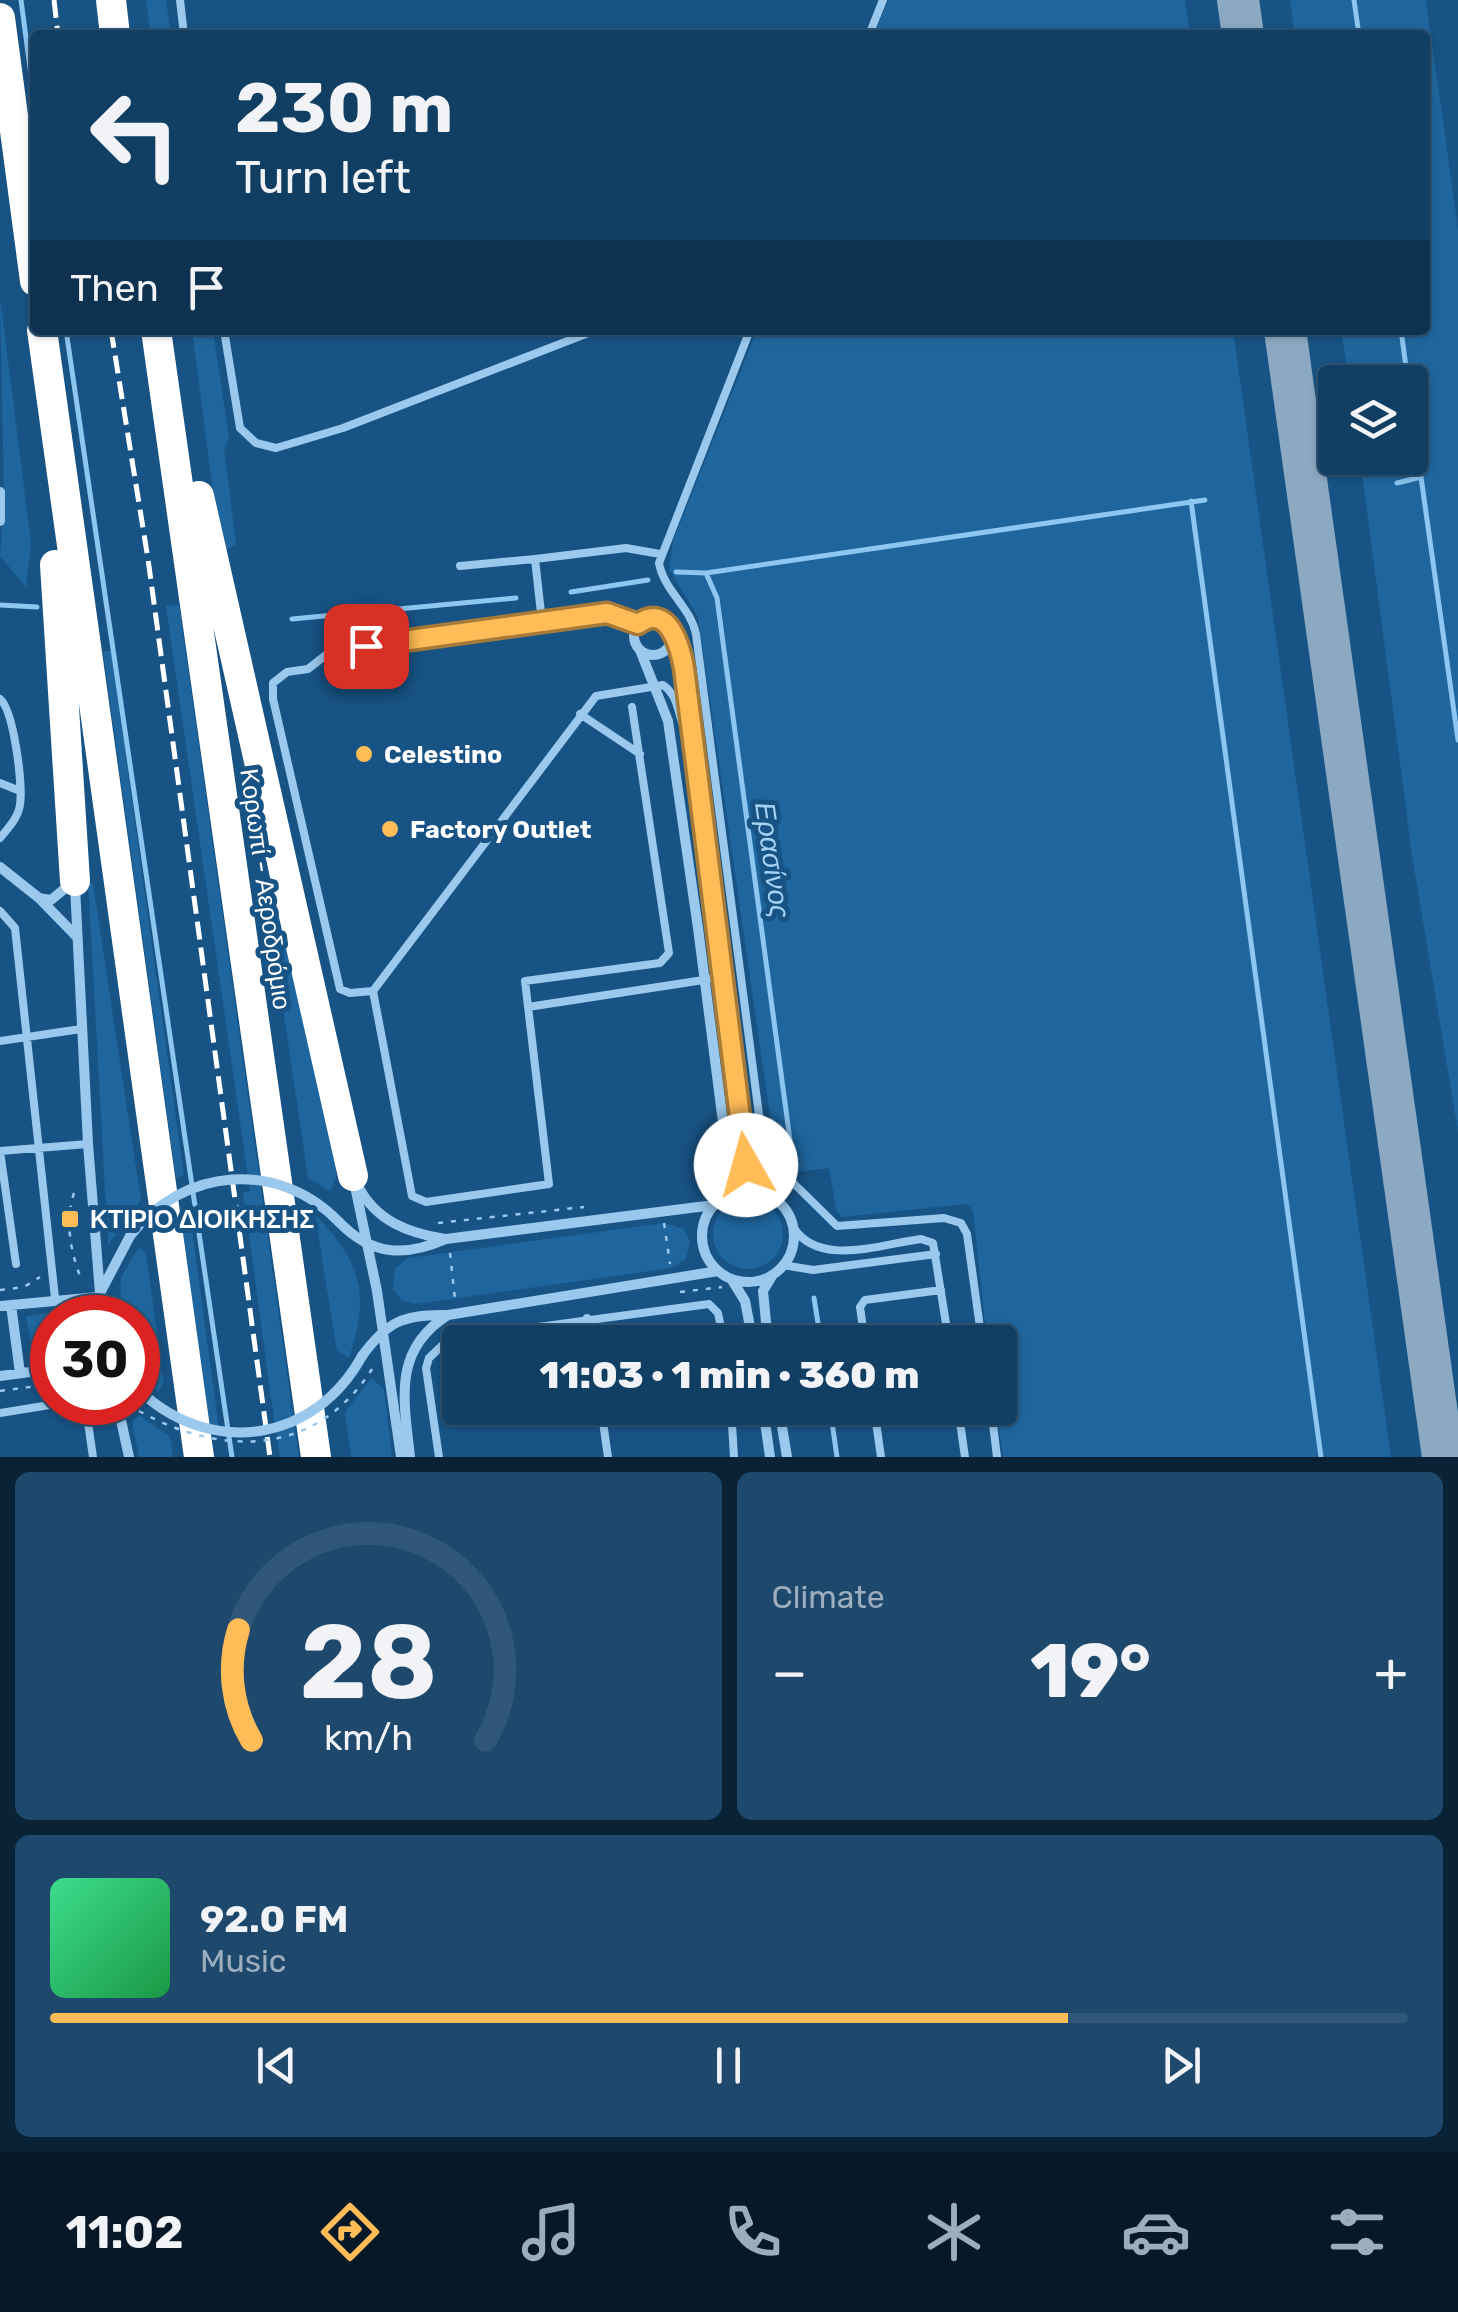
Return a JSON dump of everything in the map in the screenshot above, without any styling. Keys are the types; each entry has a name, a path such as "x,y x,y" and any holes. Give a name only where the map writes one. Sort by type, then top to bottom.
{"highway":[{"path":"111,0 114,30"},
{"path":"0,18 30,243"},
{"path":"43,335 199,1457"},
{"name":"Κορωπί - Αεροδρόμιο","path":"157,335 316,1457"},
{"path":"46,368 49,518 60,606 75,880"},
{"path":"170,428 198,488 353,1176"}],"street":[{"path":"0,492 0,521"},
{"path":"766,1325 763,1291 778,1270 791,1251 793,1227 781,1204 751,1178 746,1165 682,656 661,618 648,618 638,624 635,640 656,683 668,721 728,1161 715,1203 703,1224 702,1239 718,1271 732,1279 758,1281 778,1270"},
{"path":"640,650 651,656 663,653 672,632"},
{"path":"0,867 39,898 78,938"},
{"path":"39,898 51,900 75,880"},
{"path":"75,880 98,1295"},
{"path":"353,1176 401,1457"},
{"path":"353,1176 366,1202 390,1221 448,1246"},
{"path":"99,1295 130,1236 171,1197 200,1184 234,1178 288,1187 316,1202 366,1245 408,1252 715,1203 740,1190 766,1194"},
{"path":"160,1411 198,1433 234,1440 270,1438 320,1412 342,1390 382,1329 412,1318 672,1282 718,1271"},
{"path":"732,1279 745,1301 750,1325"},
{"path":"6,1306 20,1372"},
{"path":"410,1457 405,1365 421,1337 448,1315"},
{"path":"0,1376 30,1371"},
{"path":"122,1425 129,1457"},
{"path":"765,1425 770,1457"},
{"path":"782,1425 787,1457"}],"lane":[{"path":"180,0 183,30"},
{"path":"871,30 883,0"},
{"path":"225,335 240,428 256,443 276,448 343,428 583,335"},
{"path":"748,335 660,554 660,569 671,592 691,614 696,634 766,1149 774,1164 837,1226 944,1218 960,1223 967,1234 980,1325"},
{"path":"460,566 626,548 660,554"},
{"path":"534,559 542,622"},
{"path":"638,624 607,613 330,651 308,670 281,674 273,683 336,981 350,993 373,990 596,696 656,683 675,695 686,734 692,740"},
{"path":"0,699 10,712 20,792 17,816 0,838"},
{"path":"373,990 407,1186 412,1196 426,1202 549,1184 525,981 660,963 669,953 632,707"},
{"path":"580,714 640,754"},
{"path":"0,783 20,792"},
{"path":"0,910 15,928 30,1037 55,1295"},
{"path":"528,1007 724,977"},
{"path":"0,1041 81,1028"},
{"path":"16,1264 0,1151 88,1144"},
{"path":"793,1227 801,1240 829,1252 927,1238 934,1242 946,1325"},
{"path":"778,1270 812,1270 936,1254"},
{"path":"863,1325 860,1307 864,1300 941,1290"},
{"path":"439,1457 426,1368 449,1338 709,1304 718,1313 720,1325"},
{"path":"588,1318 589,1325"},
{"path":"0,1413 30,1408"},
{"path":"88,1425 93,1457"},
{"path":"603,1425 608,1457"},
{"path":"732,1425 734,1457"},
{"path":"876,1425 880,1457"},
{"path":"960,1425 964,1457"},
{"path":"992,1425 997,1457"}],"path":[{"path":"74,1193 69,1208 72,1258 80,1276"},
{"path":"434,1224 582,1207"},
{"path":"664,1221 670,1269"},
{"path":"448,1246 455,1300"},
{"path":"0,1290 24,1287 72,1258"},
{"path":"0,1391 30,1387"}],"shaded area":[{"path":"146,0 166,0 170,30 150,30"},
{"path":"888,0 1185,0 1189,30 876,30"},
{"path":"1290,0 1426,0 1458,229 1458,1131 1412,855 1362,475 1428,475 1428,365 1346,365 1342,335 1430,335 1430,30 1294,30"},
{"path":"0,297 31,543 26,587 0,556 4,495"},
{"path":"193,335 214,335 229,438 224,448 236,544 221,553"},
{"path":"755,335 1234,335 1391,1457 1003,1457 998,1425 1017,1425 1017,1325 985,1325 973,1210 966,1204 842,1217 836,1210 829,1168 798,1172 775,1150 698,617 669,569 673,541"},
{"path":"179,605 299,1457 280,1457 274,1419 243,1192 250,1191 166,606"},
{"path":"103,651 111,651 184,1175 176,1178"},
{"path":"264,880 271,880 336,1154 336,1178 330,1191 308,1178"},
{"path":"88,882 93,884 141,1200 108,1245"},
{"path":"748,1199 772,1210 783,1234 772,1258 748,1269 724,1258 713,1234 724,1210"},
{"path":"190,1215 219,1429 209,1427 177,1222"},
{"path":"315,1215 343,1248 358,1280 359,1316 349,1358 337,1351"},
{"path":"664,1223 684,1229 690,1241 686,1259 672,1268 416,1304 402,1301 393,1289 395,1268 408,1258"},
{"path":"139,1247 146,1254 152,1295 121,1295 121,1277"},
{"path":"160,1354 164,1382 160,1389"},
{"path":"371,1378 384,1389 392,1457 351,1457 345,1412"},
{"path":"133,1425 153,1425 170,1437 173,1457 139,1457"}],"waterway":[{"path":"21,0 30,68"},
{"name":"Ερασίνος","path":"1354,0 1358,30"},
{"path":"67,335 232,1457"},
{"name":"Ερασίνος","path":"1402,335 1406,365"},
{"path":"1397,483 1421,477 1458,740"},
{"name":"Ερασίνος","path":"676,572 706,573 1205,500"},
{"path":"1191,501 1321,1457"},
{"name":"Ερασίνος","path":"706,573 717,598 792,1155"},
{"name":"Ερασίνος","path":"571,592 648,580"},
{"name":"Ερασίνος","path":"292,619 516,598"},
{"path":"0,605 37,607"},
{"name":"Ερασίνος","path":"814,1298 818,1325"},
{"name":"Ερασίνος","path":"832,1425 837,1457"}],"taxiway":[{"path":"1238,0 1242,30"},
{"path":"1286,335 1443,1457"}],"railway":[{"path":"54,0 57,30"},
{"path":"112,335 148,559 270,1457"}],"place":[{"name":"Celestino","path":"364,754"},
{"name":"Factory Outlet","path":"390,829"},
{"name":"ΚΤΙΡΙΟ ΔΙΟΙΚΗΣΗΣ","path":"70,1219"}],"route":[{"path":"366,646 607,613 638,624 648,618 661,618 670,626 684,668 746,1165"}]}
